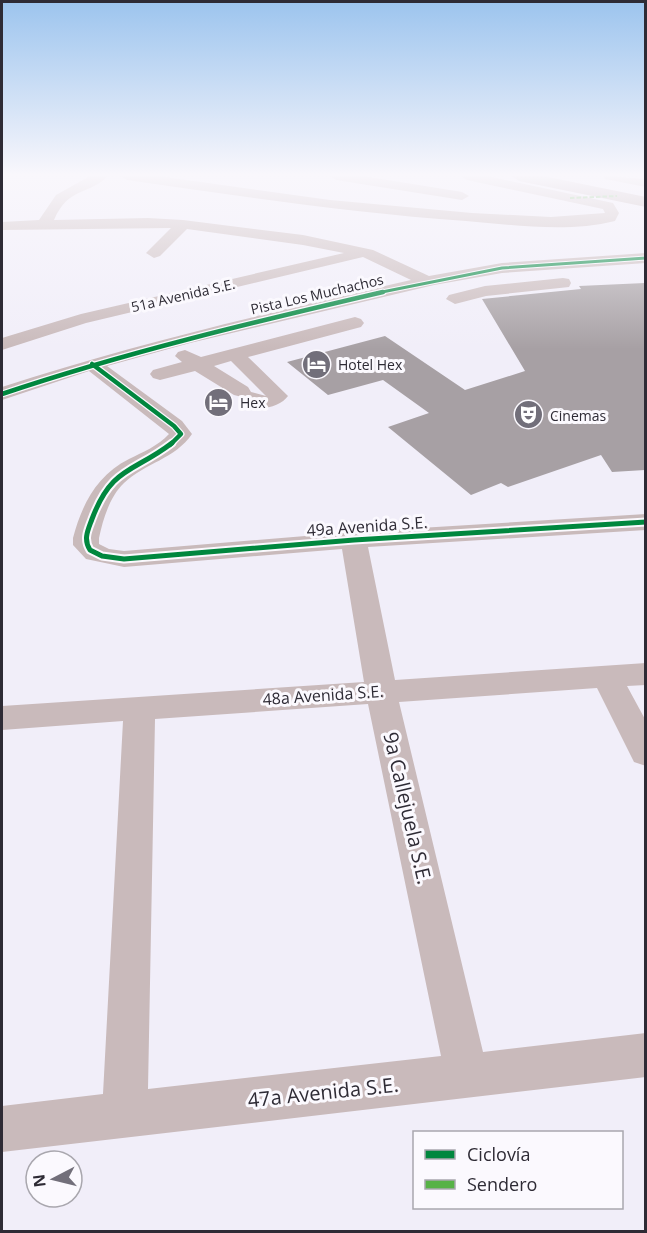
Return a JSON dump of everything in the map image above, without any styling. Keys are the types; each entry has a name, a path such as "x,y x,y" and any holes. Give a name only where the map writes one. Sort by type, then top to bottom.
{"street":[{"path":"154,253 173,234"},
{"path":"255,234 303,240 367,254 426,281"},
{"name":"51a Avenida S.E.","path":"2,344 81,319 367,254"},
{"name":"Pista Los Muchachos","path":"2,394 92,364 166,344 426,281 502,268 586,275 645,258"},
{"path":"455,299 485,291 586,275"},
{"path":"160,374 194,363 355,323"},
{"path":"234,326 261,346"},
{"path":"166,344 262,402 269,402 278,396 233,353"},
{"name":"49a Avenida S.E.","path":"92,364 174,426 181,434 175,443 130,467 107,486 85,536 86,547 92,553 124,559 354,540 645,522"},
{"name":"9a Callejuela S.E.","path":"354,540 381,690 467,1076"},
{"name":"48a Avenida S.E.","path":"2,718 381,690 645,674"},
{"path":"607,677 645,753"},
{"path":"125,1114 139,709"},
{"name":"47a Avenida S.E.","path":"2,1129 645,1055"}],"building":[{"path":"645,283 645,470 612,472 601,455 508,487 501,483 471,495 388,427 429,413 383,380 328,395 287,362 385,336 465,390 525,371 482,299 581,289 579,286"}],"cycle path":[{"path":"2,394 92,364 185,338 434,280 502,268 646,258"},
{"path":"92,364 174,426 181,434 165,449 124,471 104,491 88,529 86,545 95,553 109,558 124,559 354,540 646,522"}],"place":[{"name":"Hotel Hex","path":"317,364"},
{"name":"Hex","path":"219,402"},
{"name":"Cinemas","path":"529,415"}]}
